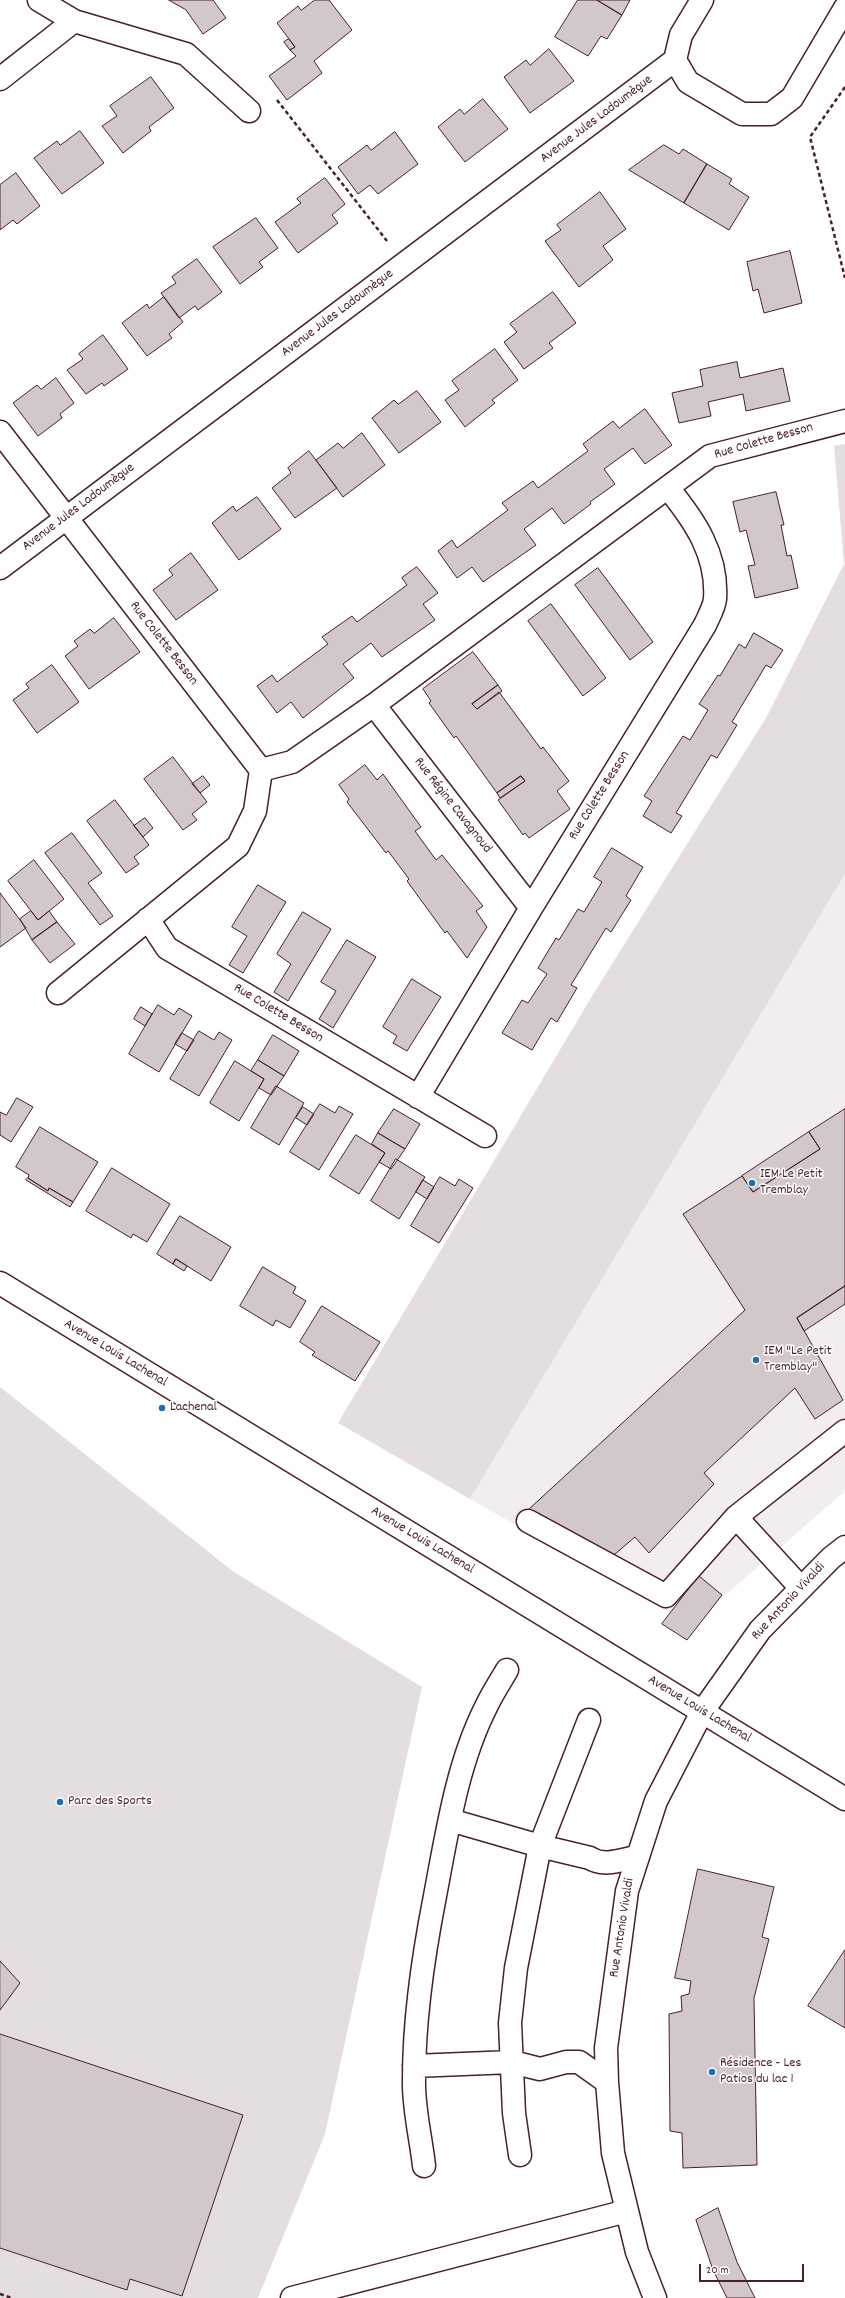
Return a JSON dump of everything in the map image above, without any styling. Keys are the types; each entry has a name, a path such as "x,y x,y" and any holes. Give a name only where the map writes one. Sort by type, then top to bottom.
{"street":[{"path":"39,0 74,21 186,54 249,111"},
{"path":"702,0 681,35 676,60 688,82 742,114 771,114 792,98 842,23"},
{"path":"0,79 74,21"},
{"name":"Avenue Jules Ladoumègue","path":"0,568 676,60"},
{"name":"Rue Colette Besson","path":"0,432 261,770 292,762 374,705 710,456 845,421"},
{"name":"Rue Colette Besson","path":"418,1097 531,908 705,625 715,601 713,568 700,530 668,488"},
{"name":"Rue Régine Cavagnoud","path":"374,705 531,908"},
{"path":"58,993 238,846 255,811 261,770"},
{"name":"Rue Colette Besson","path":"148,919 167,948 485,1136"},
{"name":"Avenue Louis Lachenal","path":"0,1284 845,1799"},
{"path":"528,1521 666,1596 736,1518 845,1431"},
{"path":"736,1518 801,1588"},
{"name":"Rue Antonio Vivaldi","path":"655,2298 637,2252 613,2153 607,2082 607,2040 627,1891 636,1857 656,1801 702,1712 760,1630 831,1558 845,1548"},
{"path":"424,2166 414,2081 420,1982 450,1820 469,1749 486,1707 507,1670"},
{"path":"520,2155 514,2113 510,2023 516,1968 540,1846 589,1720"},
{"path":"450,1820 540,1846 590,1858 603,1863 636,1857"},
{"path":"414,2066 512,2062 540,2069 566,2062 579,2062 607,2082"},
{"path":"292,2298 627,2211"}],"path":[{"path":"845,87 810,137 845,278"},
{"path":"249,111 275,97 404,264"},
{"path":"0,2294 12,2298"}],"shaded area":[{"path":"845,444 845,874 470,1499 338,1423 592,996 766,718 844,564 834,446"},
{"name":"IEM Le Petit Tremblay","path":"845,874 845,1491 691,1625 470,1499"},
{"path":"0,1387 234,1572 422,1687 325,2134 258,2298 0,2298"}],"building":[{"path":"169,0 213,0 226,18 203,34 186,10"},
{"path":"315,0 329,0 352,30 314,61 322,73 287,100 269,76 296,56 290,50 295,47 277,23 298,6 301,10"},
{"path":"578,0 597,0 622,15 607,39 601,36 588,56 555,37"},
{"path":"597,0 630,0 622,15"},
{"path":"289,39 295,47 290,50 284,42"},
{"path":"549,49 574,81 530,113 504,77 526,60 530,65"},
{"path":"151,77 174,108 149,127 151,131 123,153 102,126 117,116 110,106"},
{"path":"483,99 508,129 465,162 438,127 460,109 464,114"},
{"path":"80,131 104,163 62,194 34,158 57,141 60,145"},
{"path":"395,132 418,164 378,194 370,185 358,194 338,167 367,145 371,150"},
{"path":"664,145 679,154 683,149 707,164 684,203 629,170"},
{"path":"707,164 732,179 729,184 749,197 729,230 684,203"},
{"path":"16,173 40,206 17,224 13,220 0,230 0,185"},
{"path":"325,178 345,204 332,215 338,223 298,253 275,222 301,203 297,199"},
{"path":"600,192 626,229 603,246 613,260 579,287 545,241 561,230 557,225"},
{"path":"256,218 278,248 259,262 263,267 240,284 213,247"},
{"path":"790,251 802,303 764,313 758,289 753,291 747,262"},
{"path":"197,259 222,292 198,310 195,306 179,318 161,293 176,283 172,277"},
{"path":"553,292 576,323 549,343 553,348 524,369 504,342 517,332 510,324"},
{"path":"164,297 183,322 169,334 172,338 147,356 122,323 147,304 149,308"},
{"path":"103,335 128,369 104,386 102,383 86,394 67,370 83,359 79,354"},
{"path":"495,349 518,380 492,400 495,403 465,427 445,400 459,390 452,381"},
{"path":"737,362 740,378 783,368 790,401 746,411 743,394 708,402 711,416 679,423 672,393 703,386 700,370"},
{"path":"56,378 74,403 60,414 62,418 38,436 13,403 37,385 41,389"},
{"path":"417,391 441,422 399,453 372,418 394,400 398,404"},
{"path":"645,409 672,445 645,464 633,448 604,469 615,484 590,502 591,504 564,524 552,508 524,529 536,545 483,582 472,567 457,578 438,551 452,540 457,548 508,510 502,503 533,481 538,488 588,451 583,444 613,421 619,428"},
{"path":"362,433 385,465 343,497 316,460 338,443 343,448"},
{"path":"309,451 337,488 295,518 272,488 291,473 288,468"},
{"path":"776,492 784,525 781,525 787,556 791,555 798,588 755,598 748,566 755,565 746,530 740,532 733,502"},
{"path":"257,497 281,529 239,560 212,523 233,506 236,511"},
{"path":"191,553 218,590 176,620 153,590 173,575 169,570"},
{"path":"417,567 438,593 423,604 435,620 382,657 371,643 343,664 354,678 303,718 291,702 277,713 257,686 272,675 277,682 328,644 322,637 352,616 357,622 407,585 402,578"},
{"path":"598,568 653,642 630,660 575,585"},
{"path":"551,604 606,678 583,696 528,621"},
{"path":"114,618 140,652 89,689 65,656 78,646 74,641 90,629 94,633"},
{"path":"754,633 783,650 771,668 766,665 732,722 737,725 717,758 711,755 676,813 682,816 671,833 643,816 652,801 644,796 683,736 690,740 708,710 699,704 718,675 720,676 739,644 745,648"},
{"path":"473,652 498,685 472,704 477,709 499,692 541,749 543,747 569,781 557,791 570,809 529,838 525,833 523,835 498,800 525,781 521,776 497,793 456,736 454,738 429,703 431,701 423,689"},
{"path":"52,665 79,702 37,733 13,700 29,688 26,684"},
{"path":"498,685 502,691 477,709 472,704"},
{"path":"173,757 207,802 192,814 197,820 183,830 144,779"},
{"path":"365,765 377,780 383,774 421,827 415,831 436,860 442,855 483,906 476,911 487,927 467,958 447,931 445,933 407,881 409,879 388,851 386,853 347,802 349,799 339,785"},
{"path":"203,776 210,785 200,793 192,784"},
{"path":"521,776 525,781 500,798 497,793"},
{"path":"115,800 149,845 134,857 139,864 126,873 87,821"},
{"path":"145,818 153,828 143,837 134,826"},
{"path":"72,833 102,873 88,883 113,916 100,925 45,853"},
{"path":"612,848 643,867 626,896 631,900 611,932 606,928 571,985 577,988 557,1022 551,1018 532,1050 502,1033 522,1000 528,1003 547,974 538,968 556,938 559,940 578,909 584,912 602,882 594,877"},
{"path":"34,860 64,899 38,920 8,881"},
{"path":"258,885 286,902 243,973 229,965 247,936 232,927"},
{"path":"0,893 26,928 0,947"},
{"path":"31,911 38,920 49,911 57,922 32,940 20,919"},
{"path":"303,912 331,929 288,1001 274,992 291,964 277,954"},
{"path":"57,922 75,944 50,963 32,940"},
{"path":"347,940 376,957 333,1028 319,1019 336,991 321,982"},
{"path":"412,979 441,997 407,1051 393,1043 397,1036 383,1027"},
{"path":"158,1005 174,1015 179,1008 192,1016 159,1072 129,1054"},
{"path":"141,1007 152,1014 145,1026 134,1019"},
{"path":"199,1031 214,1040 219,1032 232,1040 199,1096 170,1079"},
{"path":"182,1033 194,1040 187,1051 175,1044"},
{"path":"273,1035 299,1051 284,1076 258,1060"},
{"path":"258,1060 284,1076 271,1095 259,1088 264,1079 251,1071"},
{"path":"235,1061 264,1079 239,1121 210,1103"},
{"path":"276,1086 304,1103 279,1145 251,1128"},
{"path":"17,1098 33,1107 11,1142 0,1135 0,1112 6,1115"},
{"path":"320,1104 335,1113 339,1106 353,1114 319,1170 290,1152"},
{"path":"303,1107 314,1114 307,1125 296,1118"},
{"path":"394,1109 420,1124 405,1149 378,1133"},
{"name":"IEM \"Le Petit Tremblay\"","path":"845,1109 845,1286 797,1318 843,1400 815,1419 795,1388 704,1473 714,1484 649,1553 635,1537 608,1560 528,1510 745,1310 683,1214 742,1176 753,1192 820,1149 809,1132"},
{"path":"40,1127 98,1162 73,1202 49,1188 48,1191 28,1178 29,1175 16,1167"},
{"path":"809,1132 820,1149 753,1192 742,1176"},
{"path":"378,1133 405,1149 391,1169 379,1162 385,1153 372,1144"},
{"path":"356,1135 385,1153 359,1194 330,1176"},
{"path":"396,1159 425,1177 399,1219 371,1201"},
{"path":"112,1168 170,1204 147,1242 133,1234 131,1238 86,1211"},
{"path":"440,1177 455,1186 459,1179 473,1188 439,1243 411,1226"},
{"path":"28,1178 48,1191 49,1188 73,1202 70,1207 26,1180"},
{"path":"423,1180 434,1187 427,1199 416,1192"},
{"path":"180,1216 231,1247 211,1281 176,1259 173,1264 157,1254"},
{"path":"176,1259 187,1266 184,1271 173,1264"},
{"path":"263,1267 296,1287 293,1293 306,1301 290,1328 276,1320 273,1326 240,1306"},
{"path":"845,1286 845,1304 804,1331 797,1318"},
{"path":"322,1306 380,1342 355,1381 312,1355 315,1352 300,1342"},
{"path":"699,1576 722,1595 687,1640 662,1624"},
{"name":"Résidence - Les Patios du lac 1","path":"698,1869 774,1887 762,1937 769,1939 754,1998 757,2165 683,2168 682,2133 670,2131 669,2014 682,2011 681,1996 689,1994 691,1981 675,1978"},
{"path":"845,1950 845,2028 808,2006"},
{"path":"0,1961 20,1983 0,2010"},
{"path":"0,2034 243,2115 182,2296 130,2279 127,2290 0,2248"},
{"path":"718,2208 737,2262 755,2298 727,2298 713,2270 696,2220"}],"place":[{"name":"IEM Le Petit Tremblay","path":"752,1183"},
{"name":"IEM \"Le Petit Tremblay\"","path":"756,1360"},
{"name":"Lachenal","path":"162,1408"},
{"name":"Parc des Sports","path":"60,1802"},
{"name":"Résidence - Les Patios du lac 1","path":"712,2072"}]}
